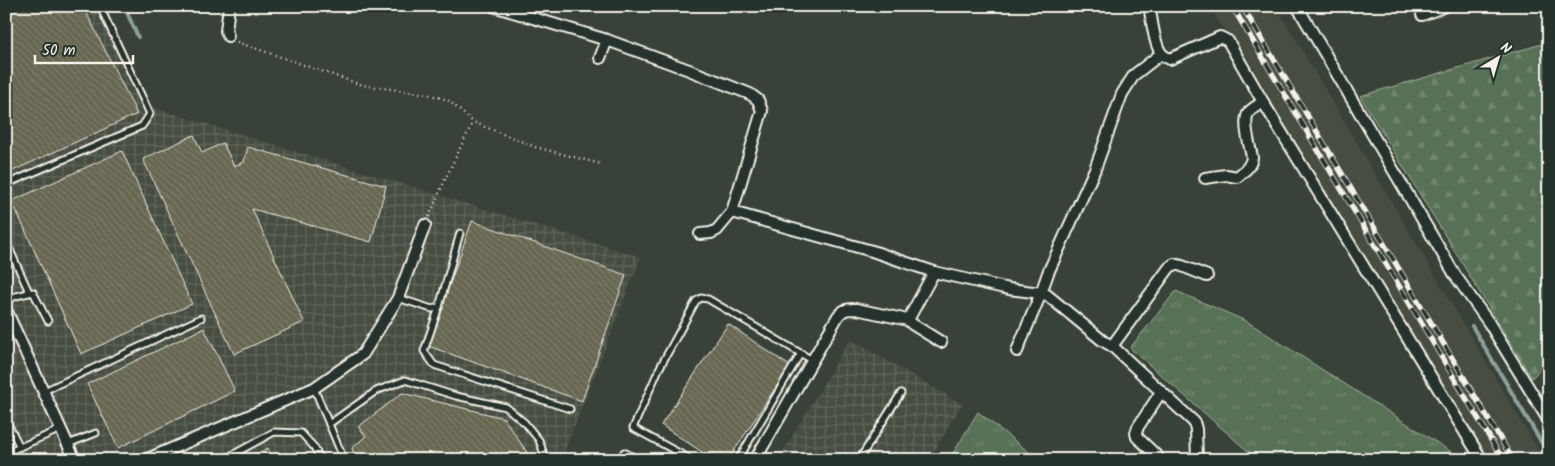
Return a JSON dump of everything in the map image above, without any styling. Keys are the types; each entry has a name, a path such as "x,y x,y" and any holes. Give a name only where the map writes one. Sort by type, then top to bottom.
{"street":[{"path":"228,36 226,31 229,6"},
{"path":"493,6 607,40 750,94 758,100 762,111 732,212 717,230 700,234"},
{"path":"1150,6 1157,46 1161,54 1170,59 1220,37 1228,41 1262,102 1482,460"},
{"path":"1297,6 1455,275 1489,323 1549,421"},
{"path":"1422,15 1445,6"},
{"path":"600,58 607,40"},
{"path":"1017,351 1042,293 1048,273 1095,169 1122,94 1134,75 1161,54"},
{"path":"1204,178 1226,175 1236,177 1248,168 1252,162 1252,157 1246,117 1248,112 1262,102"},
{"path":"732,212 872,251 934,272 1009,289 1047,295 1103,341 1112,346 1194,422 1197,460"},
{"path":"145,460 314,388 363,354 398,298 425,225"},
{"path":"1112,346 1169,268 1174,264 1208,276"},
{"path":"908,320 934,272"},
{"path":"755,460 843,310 847,308 856,309 908,320 941,342"},
{"path":"6,310 75,460"},
{"path":"1157,456 1137,437 1136,433 1161,392"}],"lane":[{"path":"6,182 9,183 142,126 150,114 103,14"},
{"path":"460,233 439,307 424,351 434,365 570,409"},
{"path":"6,241 29,292"},
{"path":"6,301 16,296 33,292 48,321"},
{"path":"398,298 432,309 439,307"},
{"path":"692,460 633,428 659,369 696,301 701,298 708,299 812,360"},
{"path":"43,391 201,318"},
{"path":"738,460 801,354"},
{"path":"329,424 376,391 405,380 456,396 506,407 525,423 539,440 546,460"},
{"path":"314,388 344,460"},
{"path":"859,460 900,393"},
{"path":"6,420 20,447"},
{"path":"6,453 60,429"},
{"path":"223,460 274,432 301,433 314,447 321,460"},
{"path":"68,444 96,433"},
{"path":"620,460 624,452 638,460"}],"path":[{"path":"228,36 242,45 306,65 362,86 428,94 448,100 474,122 535,147 601,164"},
{"path":"425,225 446,177 474,122"}],"shaded area":[{"path":"6,6 102,6 145,105 641,257 561,460 6,460"},
{"path":"1209,6 1276,6 1544,460 1488,460"},
{"path":"850,339 962,404 929,460 778,460"}],"green space":[{"path":"1549,42 1549,359 1532,378 1360,96"},
{"path":"1176,291 1246,321 1453,453 1458,460 1258,460 1130,348"},
{"path":"978,412 1039,460 949,460"}],"building":[{"path":"6,6 83,6 137,114 6,174"},
{"path":"194,135 202,153 223,143 234,166 244,162 248,147 386,186 371,242 252,209 304,322 234,354 143,159"},
{"path":"122,151 192,304 81,354 12,201"},
{"path":"472,221 626,275 582,401 428,346"},
{"path":"728,324 790,366 728,460 714,460 661,425"},
{"path":"204,328 235,391 118,448 87,384"},
{"path":"402,393 504,418 532,460 356,460 352,448 366,436 358,427"},
{"path":"268,448 274,460 243,460"}],"waterway":[{"path":"124,6 138,37"},
{"path":"1472,326 1549,455"}],"railway":[{"path":"1232,6 1503,460"},
{"path":"1242,6 1513,460"}]}
